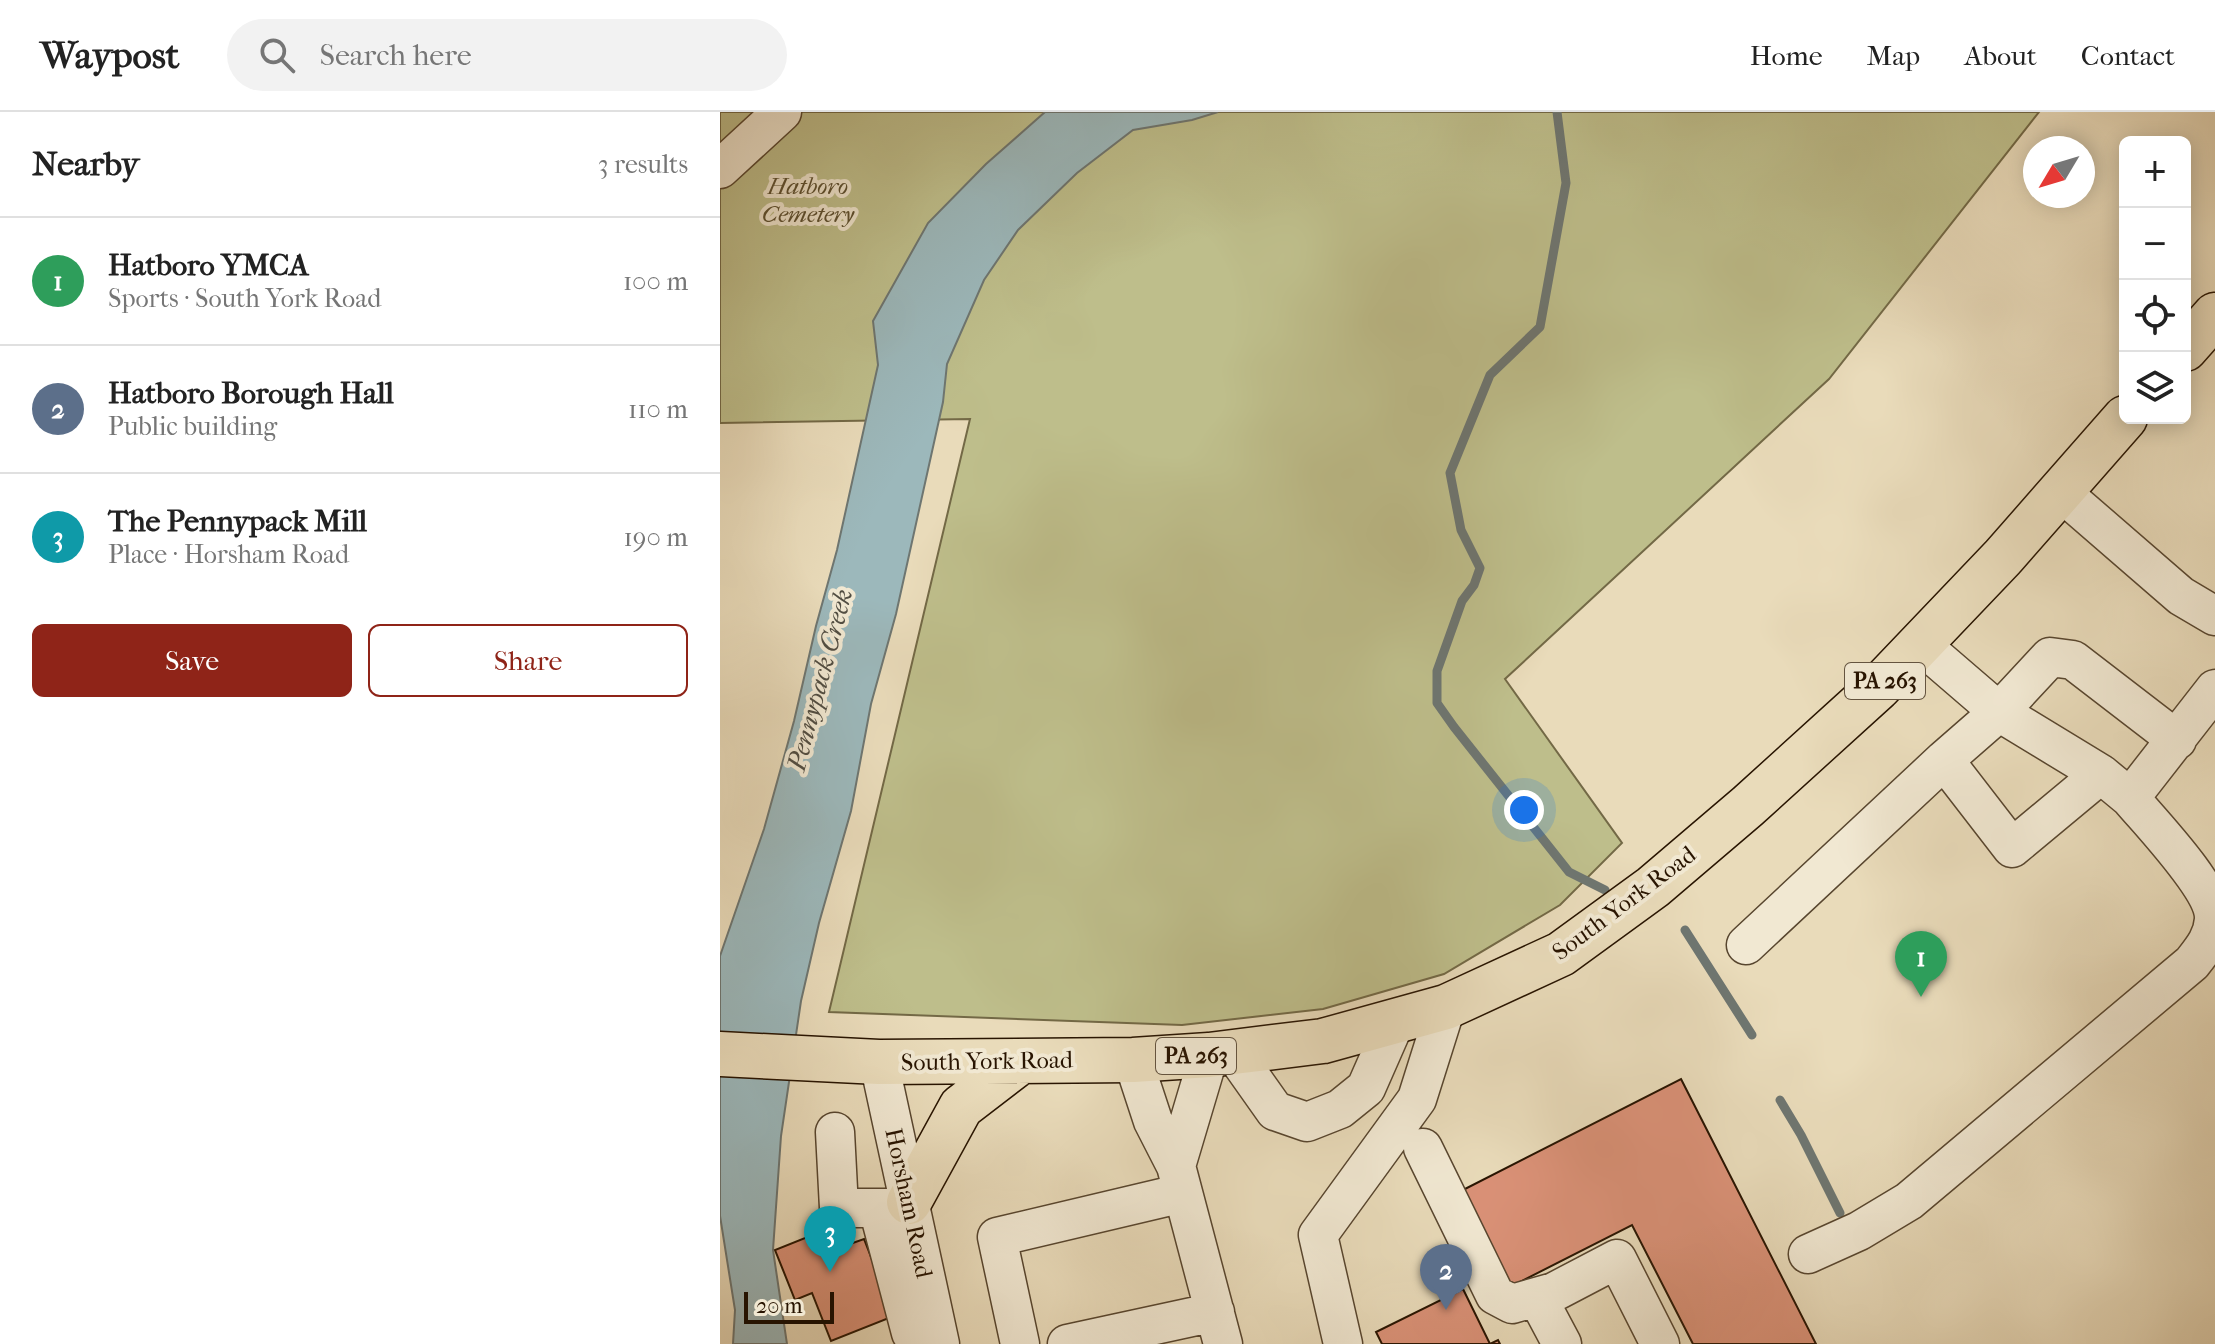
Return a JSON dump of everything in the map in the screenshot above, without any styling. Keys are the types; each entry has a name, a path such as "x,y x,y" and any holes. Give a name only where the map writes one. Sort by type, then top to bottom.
{"highway":[{"path":"2191,342 2215,315"},
{"name":"South York Road","path":"720,1054 879,1062 1133,1060 1222,1054 1323,1041 1446,1007 1561,954 1653,887 1866,699 2003,557 2120,424"},
{"path":"899,1206 961,1107 1021,1061"}],"street":[{"path":"720,169 782,112"},
{"path":"2061,492 2181,596 2215,616"},
{"path":"1808,1254 1859,1231 1909,1201 2192,963 2210,939 2215,916 2201,883 2130,798 2101,774 1999,712 1920,644"},
{"path":"1746,945 1999,712 2050,657 2073,660 2177,740"},
{"path":"2130,798 2215,689"},
{"path":"1944,760 2012,848 2101,774"},
{"path":"1343,1344 1318,1235 1417,1099 1446,1007"},
{"path":"1180,1180 1222,1054 1275,1111 1307,1122 1340,1109 1366,1088 1395,1022"},
{"path":"1067,1344 1219,1328 1180,1180 1153,1121 1133,1060"},
{"name":"Horsham Road","path":"879,1062 899,1206 926,1339"},
{"path":"835,1132 839,1208 899,1206"},
{"path":"1423,1148 1495,1295 1512,1304 1554,1292 1617,1259 1660,1344"},
{"path":"1020,1344 997,1237 1180,1180"},
{"path":"1537,1297 1562,1344"}],"green space":[{"name":"Hatboro Cemetery","path":"720,112 2039,112 1829,379 1505,679 1622,843 1560,905 1444,974 1323,1009 1182,1025 829,1012 970,419 720,423"}],"water":[{"path":"1045,112 1218,112 1192,120 1133,130 1077,173 1018,230 984,280 947,364 943,402 896,614 871,704 851,811 819,923 801,1001 781,1136 773,1250 787,1344 733,1344 735,1310 720,1216 720,956 764,829 837,550 878,365 873,321 928,223 986,164"}],"building":[{"path":"1681,1079 1816,1344 1693,1344 1632,1225 1508,1288 1459,1192"},
{"path":"825,1230 833,1250 864,1239 894,1316 831,1341 812,1293 795,1300 775,1250"},
{"path":"1463,1289 1490,1344 1382,1344 1376,1332"}],"waterway":[{"name":"Pennypack Creek","path":"1557,112 1566,183 1540,327 1490,375 1450,473 1461,530 1480,568 1474,585 1462,601 1437,671 1437,703 1569,872 1605,890"},
{"name":"Pennypack Creek","path":"1685,930 1752,1035"},
{"name":"Pennypack Creek","path":"1780,1100 1840,1213"}],"place":[{"name":"Hatboro YMCA","path":"1921,997"},
{"name":"The Pennypack Mill","path":"830,1272"},
{"name":"Hatboro Borough Hall","path":"1446,1310"}]}
